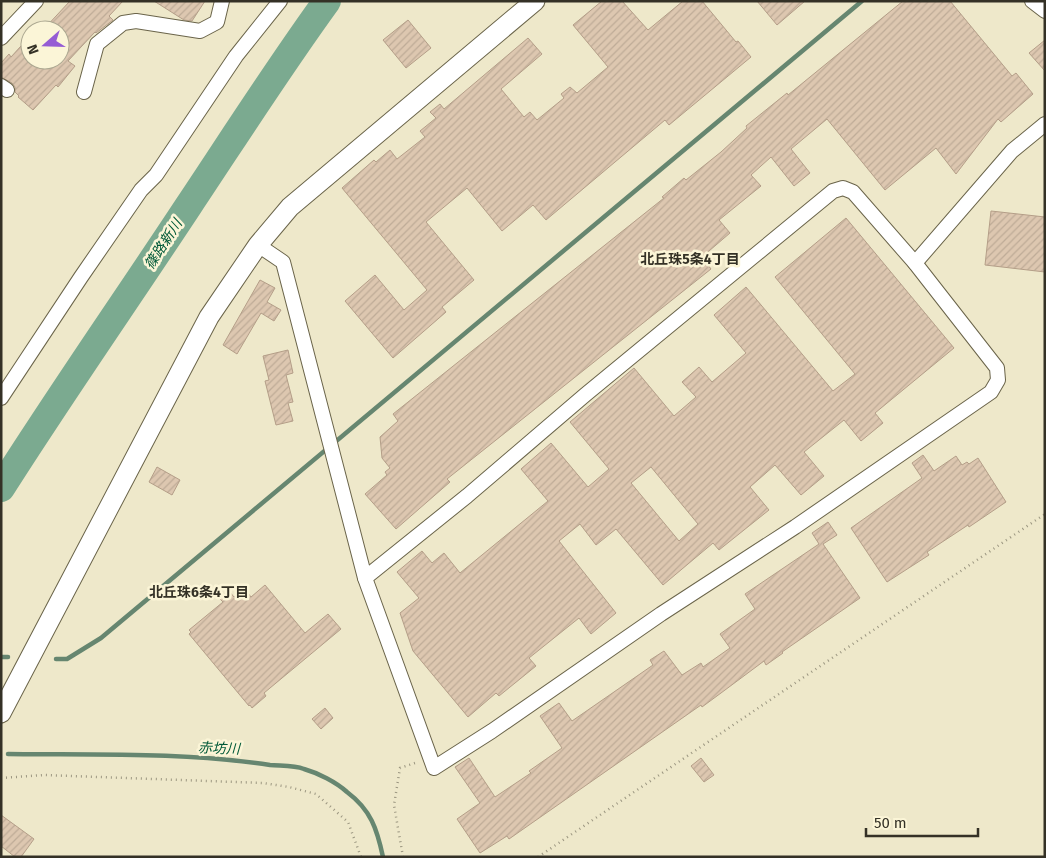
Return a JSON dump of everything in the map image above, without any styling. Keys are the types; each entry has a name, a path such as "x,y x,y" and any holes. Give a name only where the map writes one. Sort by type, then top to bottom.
{"street":[{"path":"1,38 36,1"},
{"path":"84,92 97,44 123,23 136,21 200,31 218,22 222,1"},
{"path":"1,398 141,190 156,175 236,56 280,1"},
{"path":"1,713 209,317 258,245 290,207 535,1"},
{"path":"1032,1 1045,11"},
{"path":"915,263 1012,151 1045,124"},
{"path":"258,245 283,262 365,578 434,768 492,731 661,614 795,527 991,392 998,380 997,368 915,263 852,192 843,188 833,191 585,394 468,496 365,578"}],"path":[{"path":"538,857 1045,514"},
{"path":"403,857 394,805 400,768 430,757"},
{"path":"1,778 44,775 263,783 289,786 316,794 348,822 361,857"}],"building":[{"path":"70,1 123,1 109,16 113,20 95,32 70,59 70,20 52,20"},
{"path":"154,1 205,1 192,21 184,20"},
{"path":"602,1 622,1 648,30 683,1 702,1 751,57 669,125 665,120 546,220 533,205 502,231 467,188 426,222 474,280 442,307 446,312 393,358 345,301 375,275 404,310 427,290 342,188 374,160 376,162 390,150 397,159 425,137 420,131 436,118 430,112 440,104 444,109 528,38 542,54 501,89 524,117 530,112 537,120 564,98 561,94 570,87 577,93 608,67 573,25"},
{"path":"757,1 805,1 777,25"},
{"path":"903,1 950,1 1012,76 1016,73 1033,94 1001,122 998,119 956,174 936,148 885,190 827,119 791,149 810,173 794,186 771,157 751,175 761,186 719,220 730,233 702,257 711,269 447,479 450,482 396,529 365,494 387,475 385,472 390,468 382,458 380,437 398,421 393,414 664,198 662,197 684,178 686,180 721,152 747,128 746,126 787,93 788,95"},
{"path":"408,20 431,48 406,68 383,40"},
{"path":"1045,40 1045,71 1029,53"},
{"path":"20,47 20,70 70,70 70,62 75,66 58,87 56,85 33,110 18,97 12,83 1,77 1,63 9,54 11,57"},
{"path":"991,211 1045,217 1045,272 985,265"},
{"path":"846,218 954,348 875,413 883,423 861,441 844,420 804,452 824,476 801,495 775,465 750,487 769,510 719,550 713,543 663,585 616,529 596,545 580,524 559,541 616,613 591,634 579,618 529,658 536,666 499,696 496,693 468,717 413,651 400,613 419,598 397,572 422,551 432,563 444,553 460,573 548,501 521,469 551,443 588,487 609,469 570,422 634,368 674,416 696,397 682,382 699,367 712,382 746,353 714,315 746,287 833,391 855,374 775,277","holes":["651,467 698,524 679,541 631,483"]},
{"path":"260,280 275,288 267,302 281,310 274,321 261,313 237,354 223,345"},
{"path":"288,350 293,373 286,375 293,402 288,403 293,421 276,425 265,381 269,380 263,356"},
{"path":"923,455 934,471 956,456 962,465 967,462 969,464 978,458 1006,502 927,552 929,555 887,582 851,528 922,478 912,463"},
{"path":"157,467 180,480 172,495 149,482"},
{"path":"828,522 837,535 823,544 860,598 766,665 764,661 702,707 701,705 509,839 507,836 480,853 457,819 480,803 455,767 469,758 495,797 531,773 529,771 562,748 540,716 559,703 572,721 653,665 650,660 664,651 682,675 701,663 703,667 730,648 720,634 755,609 745,594 819,544 812,533"},
{"path":"265,585 305,633 328,614 341,629 264,693 266,696 252,708 189,634 191,632 189,630 223,602 219,598 229,591 234,597 244,588 251,597"},
{"path":"325,708 333,718 321,729 312,719"},
{"path":"701,758 714,775 704,782 691,766"},
{"path":"1,815 34,839 21,857 15,857 1,846"}],"waterway":[{"name":"篠路新川","path":"1,488 257,102 327,1"},
{"path":"56,659 67,659 101,638 862,1"},
{"path":"1,657 8,657"},
{"name":"赤坊川","path":"8,754 172,756 300,768 332,781 343,788 362,806 372,821 383,857"}],"district":[{"name":"北丘珠5条4丁目","path":"690,259"},
{"name":"北丘珠6条4丁目","path":"199,592"}]}
